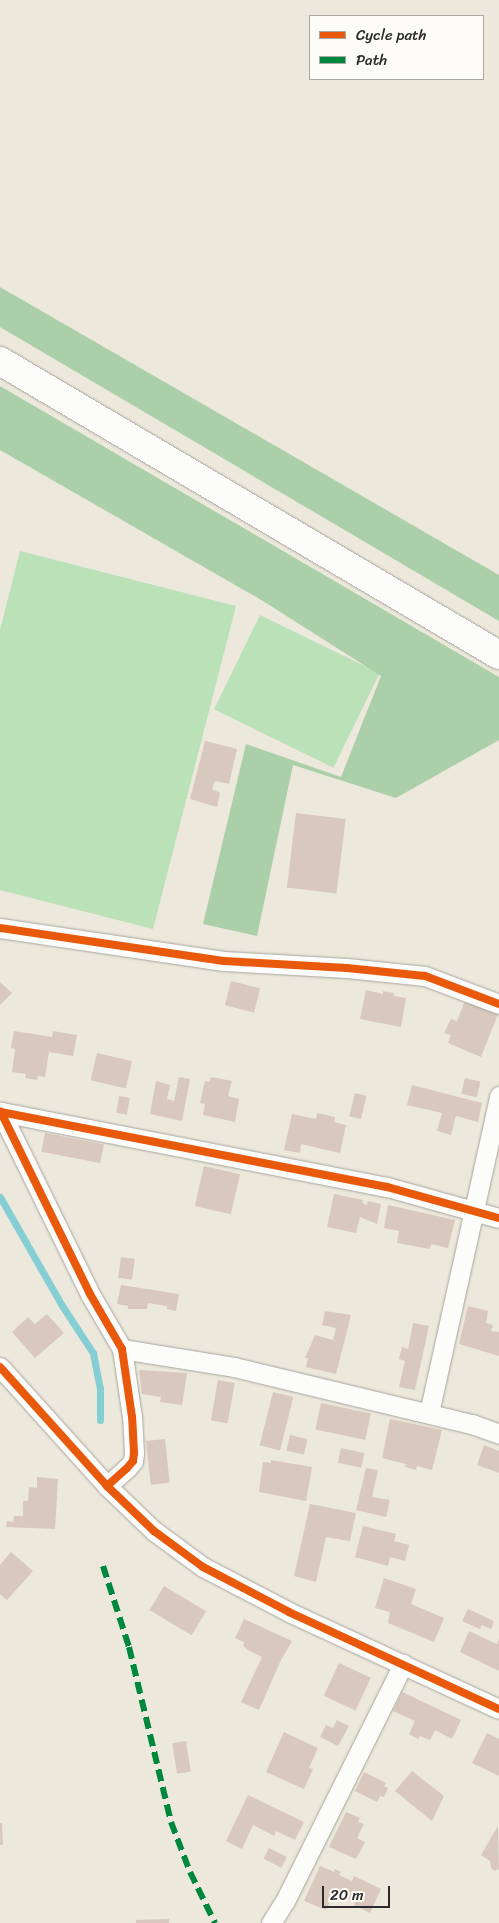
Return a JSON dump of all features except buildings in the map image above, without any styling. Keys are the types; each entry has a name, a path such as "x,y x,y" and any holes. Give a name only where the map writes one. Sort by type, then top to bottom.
{"main road":[{"path":"0,362 499,655"}],"street":[{"path":"0,928 224,962 347,968 425,976 499,1004"},
{"path":"429,1413 499,1096"},
{"path":"0,1111 387,1187 499,1218"},
{"path":"0,1111 90,1294 122,1348 132,1417 134,1453 133,1461 107,1486"},
{"path":"122,1348 234,1367 429,1413 472,1424 499,1434"},
{"path":"0,1367 107,1486 154,1531 203,1566 288,1612 499,1709"},
{"path":"271,1923 285,1901 403,1664"}],"green space":[{"path":"0,287 499,575 499,621 0,327"},
{"path":"0,386 499,677 499,740 396,798 293,765 257,936 203,924 246,744 341,777 381,676 263,601 0,450"},
{"path":"20,551 236,606 153,929 0,890 0,630"},
{"path":"260,615 380,673 334,768 214,709"}],"waterway":[{"path":"0,1197 61,1304 93,1353 100,1388 100,1420"}],"marked path":[{"path":"103,1566 129,1647 171,1822 190,1872 215,1923"}],"cycle path":[{"path":"0,928 224,961 347,968 425,976 499,1004"},
{"path":"107,1486 133,1461 134,1453 132,1417 122,1349 90,1294 1,1112 387,1187 499,1218"},
{"path":"0,1367 107,1486 154,1531 203,1567 289,1612 499,1709"}]}
